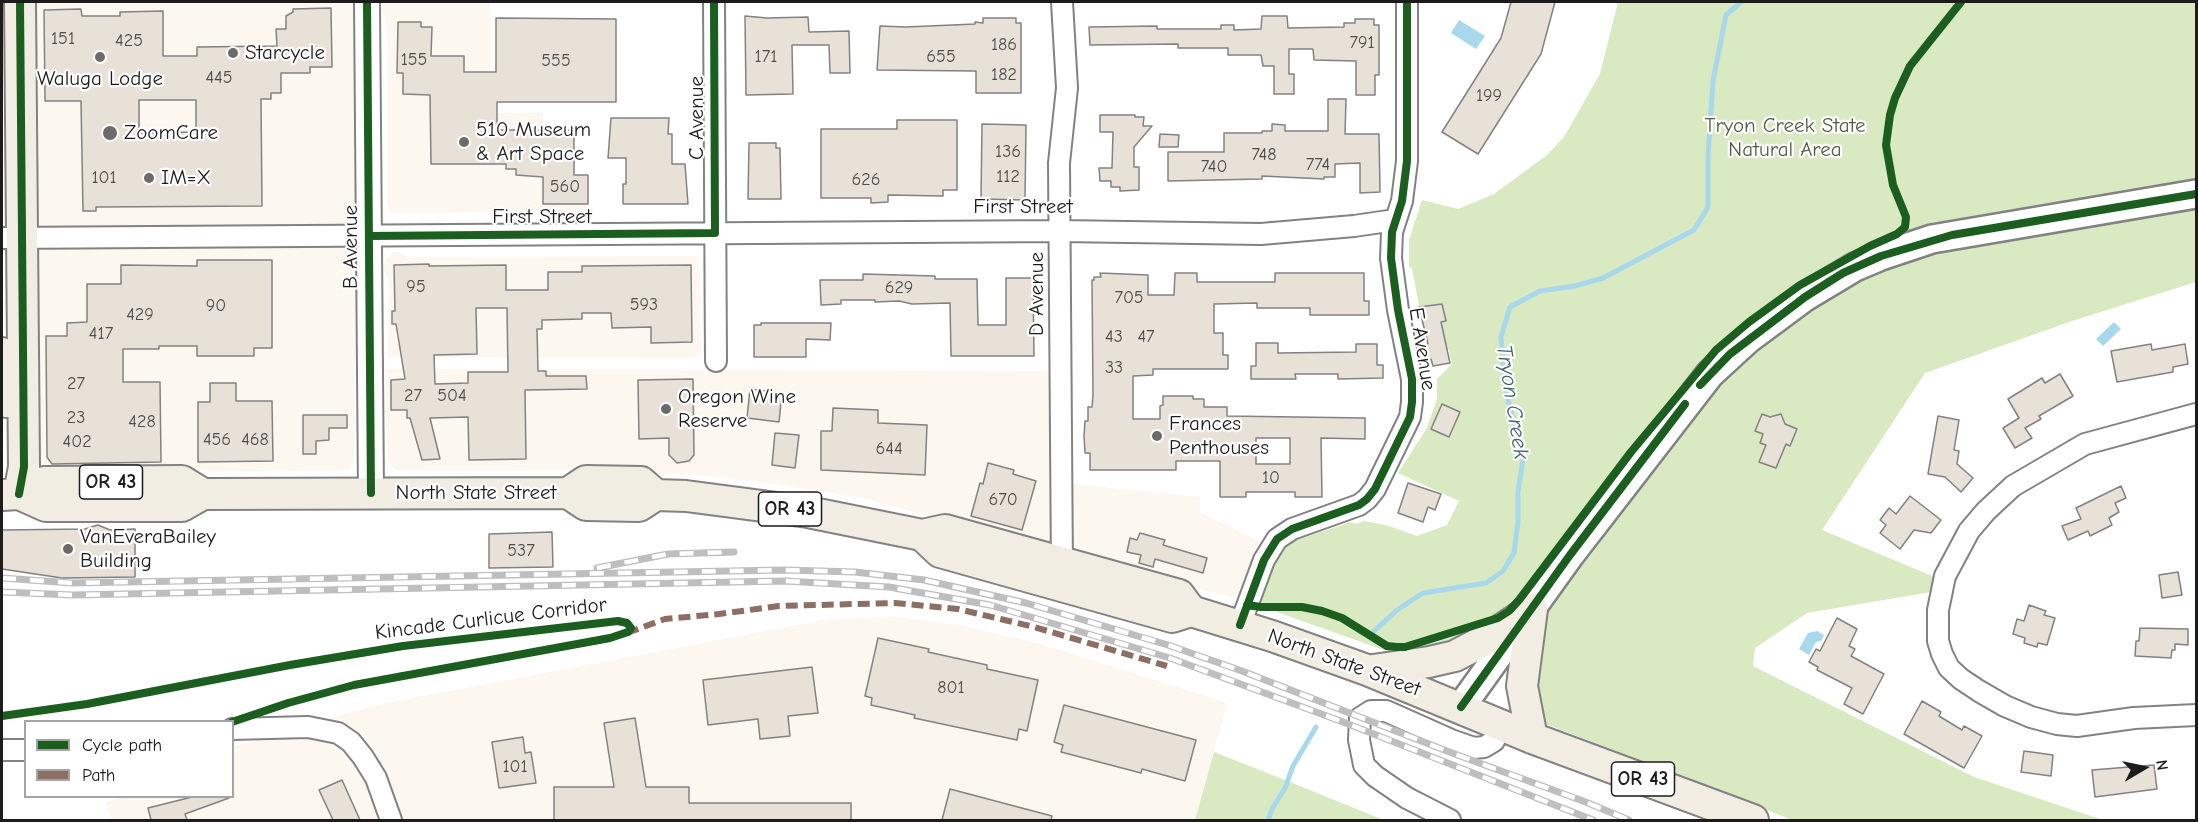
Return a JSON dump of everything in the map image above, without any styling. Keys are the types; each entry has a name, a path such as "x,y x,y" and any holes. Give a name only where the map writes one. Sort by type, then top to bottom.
{"main road":[{"path":"10,495 24,467 12,238 20,2"},
{"path":"1461,707 1611,500 1710,374 1747,340 1826,284 1855,267 1932,239 2196,194"},
{"path":"2,353 12,460 10,495"},
{"name":"North State Street","path":"10,495 44,482 182,482 203,494 568,492 586,481 641,482 656,495 717,500 808,512 922,536 945,530 1062,574 1179,595 1191,611 1240,625 1367,670 1461,707"},
{"path":"1367,670 1429,663 1455,656 1489,638 1532,609"},
{"path":"1532,609 1522,686 1532,738"},
{"name":"OR 43","path":"1461,707 1532,738 1753,820"}],"street":[{"name":"B Avenue","path":"367,2 370,493"},
{"name":"C Avenue","path":"714,2 716,360"},
{"name":"D Avenue","path":"1062,2 1067,88 1059,163 1062,574"},
{"name":"E Avenue","path":"1240,625 1255,581 1277,539 1292,529 1359,505 1367,499 1376,489 1410,417 1413,402 1412,380 1398,310 1391,258 1392,232 1402,201 1407,161 1407,2"},
{"name":"First Street","path":"12,238 1061,231 1261,234 1395,220"},
{"path":"2196,414 2085,444 2013,486 1986,511 1969,531 1945,576 1938,610 1938,640 1949,668 1979,691 2022,714 2057,724 2077,726 2134,718 2196,715"},
{"path":"1450,820 1407,798 1375,776 1364,765 1359,740 1359,723 1365,714 1371,711 1386,711 1450,741 1474,748 1484,747 1494,741 1500,725"},
{"path":"234,729 308,727 338,733 351,742 376,778 391,820"},
{"path":"2,750 24,750"}],"shaded area":[{"path":"36,2 355,3 358,8 353,21 355,193 360,201 360,277 356,284 354,460 347,470 48,473 39,466 34,425 39,416 38,288 33,282 32,199 37,190 36,36 30,26 30,9"},
{"path":"383,2 490,2 490,113 543,113 543,175 588,175 588,211 390,212 387,204 387,23 382,10"},
{"path":"393,252 409,257 694,256 698,258 699,263 701,351 693,358 388,357 389,282 383,267 385,260"},
{"path":"386,369 1054,371 1054,482 1199,497 1200,512 1267,545 1238,594 1230,597 859,497 782,485 638,471 395,470 387,457"},
{"path":"896,617 965,626 1044,645 1227,703 1195,820 112,820 106,803 118,798 234,798 234,747 376,705 830,619"}],"green space":[{"name":"Tryon Creek State Natural Area","path":"1618,2 2196,2 2196,179 1917,228 1807,286 1528,595 1475,638 1395,654 1260,606 1258,601 1270,569 1281,549 1288,543 1351,522 1356,524 1364,521 1386,525 1417,536 1447,525 1459,501 1398,473 1427,428 1437,398 1437,379 1452,364 1449,350 1425,338 1412,268 1409,267 1409,240 1422,200 1458,209 1494,194 1547,155 1564,137 1600,74"},
{"path":"2196,205 2196,282 2072,321 1925,373 1822,530 1937,578 1931,592 1807,613 1755,648 1753,666 1974,777 2103,820 1792,820 1546,724 1536,717 1538,628 1562,590 1707,399 1745,362 1792,322 1845,285 1870,273 1935,249"},
{"path":"1214,752 1275,776 1384,820 1195,820"}],"water":[{"path":"1459,20 1485,36 1476,49 1451,33"},
{"path":"2114,322 2121,329 2103,346 2096,339"},
{"path":"1817,631 1824,635 1821,641 1816,642 1809,655 1799,649 1808,633"}],"building":[{"path":"1511,2 1555,2 1541,54 1478,154 1442,132 1501,38"},
{"path":"331,8 332,67 310,67 310,73 281,73 281,93 271,93 271,99 261,99 262,206 96,207 96,211 83,211 81,101 45,101 44,10 81,9 82,16 120,16 120,12 163,11 163,56 197,56 197,47 277,46 276,29 286,29 286,16 293,12 293,9","holes":["139,100 196,100 196,132 139,133"]},
{"path":"745,16 808,17 809,32 849,31 850,73 830,73 829,45 792,45 793,94 746,95"},
{"path":"1262,16 1287,16 1288,28 1344,27 1344,23 1355,23 1355,19 1374,19 1374,25 1379,25 1379,75 1375,75 1375,95 1356,95 1356,61 1314,60 1313,49 1289,49 1289,74 1294,74 1294,94 1274,94 1274,66 1263,66 1261,55 1228,55 1228,48 1178,48 1178,44 1090,45 1089,27 1157,26 1157,29 1221,29 1221,25 1234,25 1234,30 1261,29"},
{"path":"496,18 616,19 616,102 497,102 497,130 574,130 574,175 588,175 588,204 543,204 543,177 516,175 516,169 506,169 506,164 431,164 430,95 403,94 403,73 397,73 398,22 421,22 421,27 432,27 431,56 464,56 464,72 496,72"},
{"path":"983,18 1016,18 1016,23 1021,23 1021,93 976,93 976,71 877,70 880,26 975,24 975,22 983,23"},
{"path":"1328,99 1346,99 1345,134 1379,134 1380,192 1360,193 1360,163 1335,164 1335,177 1324,177 1324,179 1262,176 1262,179 1168,181 1168,152 1224,152 1224,133 1262,133 1262,131 1272,131 1272,124 1285,125 1285,131 1328,131"},
{"path":"1100,115 1135,115 1135,117 1144,117 1143,126 1152,126 1134,147 1134,167 1139,167 1139,190 1120,191 1120,187 1111,187 1111,181 1100,181 1099,168 1112,168 1113,132 1100,132"},
{"path":"611,118 669,118 668,134 672,134 672,164 685,164 688,204 623,204 626,158 608,158"},
{"path":"897,120 957,120 957,190 943,190 943,196 888,195 888,202 871,203 871,198 821,198 821,129 897,129"},
{"path":"982,124 1026,125 1025,200 981,199"},
{"path":"1160,134 1179,135 1178,147 1159,147"},
{"path":"749,143 776,143 776,148 780,148 781,199 748,199"},
{"path":"197,260 272,260 272,348 254,348 254,356 197,356 197,346 123,349 123,382 160,382 161,462 52,464 47,457 46,336 67,336 67,323 87,322 87,284 121,284 121,265 197,266"},
{"path":"394,265 506,265 506,290 548,290 548,272 582,272 582,266 691,265 692,342 651,343 651,327 612,328 611,313 582,313 582,319 542,320 542,329 537,329 538,371 546,371 546,376 586,376 587,389 525,390 526,459 469,460 468,417 430,418 440,459 422,460 410,418 407,418 407,410 391,410 391,380 405,379 396,324 392,324 392,311 395,311","holes":["476,308 507,308 508,372 468,372 468,383 435,384 434,355 477,354"]},
{"path":"1100,273 1148,275 1148,295 1174,295 1175,273 1197,273 1197,282 1275,282 1275,273 1364,273 1364,301 1369,301 1369,315 1310,315 1310,308 1257,308 1257,303 1214,304 1214,333 1223,333 1223,355 1228,355 1228,369 1153,369 1153,375 1133,376 1133,419 1160,419 1163,396 1193,396 1193,399 1204,399 1204,407 1227,407 1227,416 1365,418 1365,439 1321,438 1322,497 1295,497 1295,492 1246,492 1246,497 1220,497 1220,461 1176,461 1176,470 1090,470 1090,453 1085,453 1084,436 1085,421 1088,421 1088,407 1092,407 1093,395 1092,280 1094,277 1101,277","holes":["1256,438 1290,438 1290,464 1256,464"]},
{"path":"863,274 935,276 935,279 977,279 978,325 1006,325 1006,278 1033,278 1034,356 951,356 950,303 912,304 899,301 841,300 841,304 821,305 820,280 863,280"},
{"path":"1442,304 1446,321 1441,322 1450,363 1433,366 1431,359 1428,360 1425,345 1428,344 1419,307"},
{"path":"761,323 831,323 830,340 806,339 806,357 754,357 754,325 761,325"},
{"path":"1256,343 1278,343 1278,353 1356,352 1356,344 1377,344 1377,365 1383,365 1383,378 1338,379 1338,374 1295,374 1296,379 1251,379 1251,366 1256,366"},
{"path":"2151,344 2152,350 2185,344 2188,364 2173,367 2173,372 2117,382 2111,351"},
{"path":"2060,374 2073,396 2039,416 2041,419 2025,428 2032,438 2015,448 2003,428 2019,418 2008,399 2042,378 2045,383"},
{"name":"Oregon Wine Reserve","path":"693,379 694,455 689,461 677,463 669,455 669,438 639,439 638,380"},
{"path":"210,383 236,383 236,401 272,401 273,461 198,462 198,402 210,402"},
{"path":"750,389 782,393 779,422 747,418"},
{"path":"1442,404 1460,412 1449,437 1431,429"},
{"path":"833,408 878,410 878,423 927,425 925,475 821,470 821,431 832,431"},
{"path":"1762,414 1770,417 1781,414 1785,424 1797,429 1790,446 1786,444 1776,468 1759,462 1766,445 1760,443 1763,434 1755,431"},
{"path":"303,415 347,415 347,428 329,428 329,440 316,441 316,454 303,454"},
{"path":"1938,416 1959,420 1954,450 1959,451 1957,464 1973,478 1961,492 1945,477 1928,474"},
{"path":"775,433 799,435 795,468 772,465"},
{"path":"988,463 1014,470 1013,474 1036,481 1022,530 971,516"},
{"path":"1408,483 1441,494 1435,510 1428,507 1423,522 1398,513"},
{"path":"2121,486 2126,498 2115,503 2119,512 2109,518 2112,525 2090,536 2088,531 2068,540 2062,526 2081,519 2076,508"},
{"path":"1910,496 1941,520 1931,533 1914,530 1900,549 1880,533 1886,525 1880,520 1889,508 1896,514"},
{"name":"VanEveraBailey Building","path":"98,525 110,530 135,529 135,577 62,578 2,569 2,530 85,529"},
{"path":"552,532 553,567 489,568 489,534"},
{"path":"1140,533 1165,540 1163,545 1207,558 1203,573 1155,559 1153,567 1139,563 1141,555 1127,552 1130,538 1137,540"},
{"path":"2178,572 2182,595 2162,598 2159,575"},
{"path":"2029,605 2046,611 2044,615 2055,618 2047,645 2038,643 2037,647 2024,643 2025,638 2013,634 2017,619 2024,621"},
{"path":"1837,618 1857,629 1849,646 1855,649 1851,656 1884,674 1863,714 1844,704 1852,688 1817,670 1818,667 1809,662 1816,649 1820,651"},
{"path":"2140,628 2188,629 2188,645 2175,644 2171,658 2135,656"},
{"path":"878,638 987,665 987,669 1038,680 1027,731 1019,729 1017,740 914,718 915,715 871,705 872,698 865,696"},
{"path":"812,667 818,713 788,716 790,736 760,739 758,719 708,725 703,680"},
{"path":"1922,701 1941,712 1939,716 1962,730 1964,726 1982,736 1964,768 1904,734"},
{"path":"1064,705 1196,740 1185,781 1142,769 1141,773 1061,752 1063,745 1054,742"},
{"path":"635,718 646,787 689,787 689,803 851,803 851,820 554,820 554,787 614,787 604,723"},
{"path":"523,737 525,753 531,752 536,783 499,788 492,742"},
{"path":"2024,751 2053,755 2051,776 2021,772"},
{"path":"2154,765 2157,789 2095,797 2092,770"},
{"path":"342,780 360,820 333,820 319,790"},
{"path":"950,789 1052,816 1051,820 942,820"},
{"path":"188,798 229,798 185,814 187,820 151,820 148,808"}],"waterway":[{"name":"Tryon Creek","path":"1372,633 1397,610 1423,593 1486,583 1503,571 1514,553 1518,521 1518,492 1523,459 1505,387 1501,337 1510,307 1540,291 1575,286 1603,278 1694,230 1708,207 1708,156 1713,81 1726,15 1741,2"},
{"name":"Tryon Creek","path":"1268,820 1285,788 1293,766 1316,727"}],"railway":[{"path":"597,568 668,554 734,552"},
{"path":"2,578 72,583 785,570 855,572 924,580 1026,603 1168,645 1242,671 1629,820"},
{"path":"2,592 73,595 785,581 889,587 990,605 1170,658 1343,722 1593,820"}],"marked path":[{"path":"627,633 665,619 779,606 895,603 958,609 1034,627 1167,666"}],"cycle path":[{"path":"19,494 24,467 20,2"},
{"path":"367,2 371,493"},
{"path":"369,236 715,233 714,2"},
{"path":"1240,625 1264,560 1277,539 1292,529 1359,505 1367,499 1375,489 1410,417 1412,379 1398,310 1391,258 1392,232 1402,201 1407,161 1407,2"},
{"path":"1247,605 1302,607 1322,611 1342,618 1387,646 1397,647 1405,647 1498,618 1509,611 1631,452 1716,350 1749,322 1800,285 1870,246 1897,234 1905,227 1906,217 1893,185 1886,145 1890,115 1910,66 1961,2"},
{"path":"1700,385 1730,354 1805,297 1843,273 1881,256 1952,235 2196,194"},
{"path":"1461,707 1570,555 1685,404"},
{"name":"Kincade Curlicue Corridor","path":"2,716 87,704 403,646 618,621 627,623 631,628 628,632 610,638 354,685 288,703 234,721"}],"place":[{"name":"Starcycle","path":"233,53"},
{"name":"Waluga Lodge","path":"100,57"},
{"name":"ZoomCare","path":"110,133"},
{"name":"510 Museum & Art Space","path":"464,142"},
{"name":"IM=X","path":"149,178"},
{"name":"Oregon Wine Reserve","path":"666,409"},
{"name":"Frances Penthouses","path":"1157,436"},
{"name":"VanEveraBailey Building","path":"68,549"}]}
